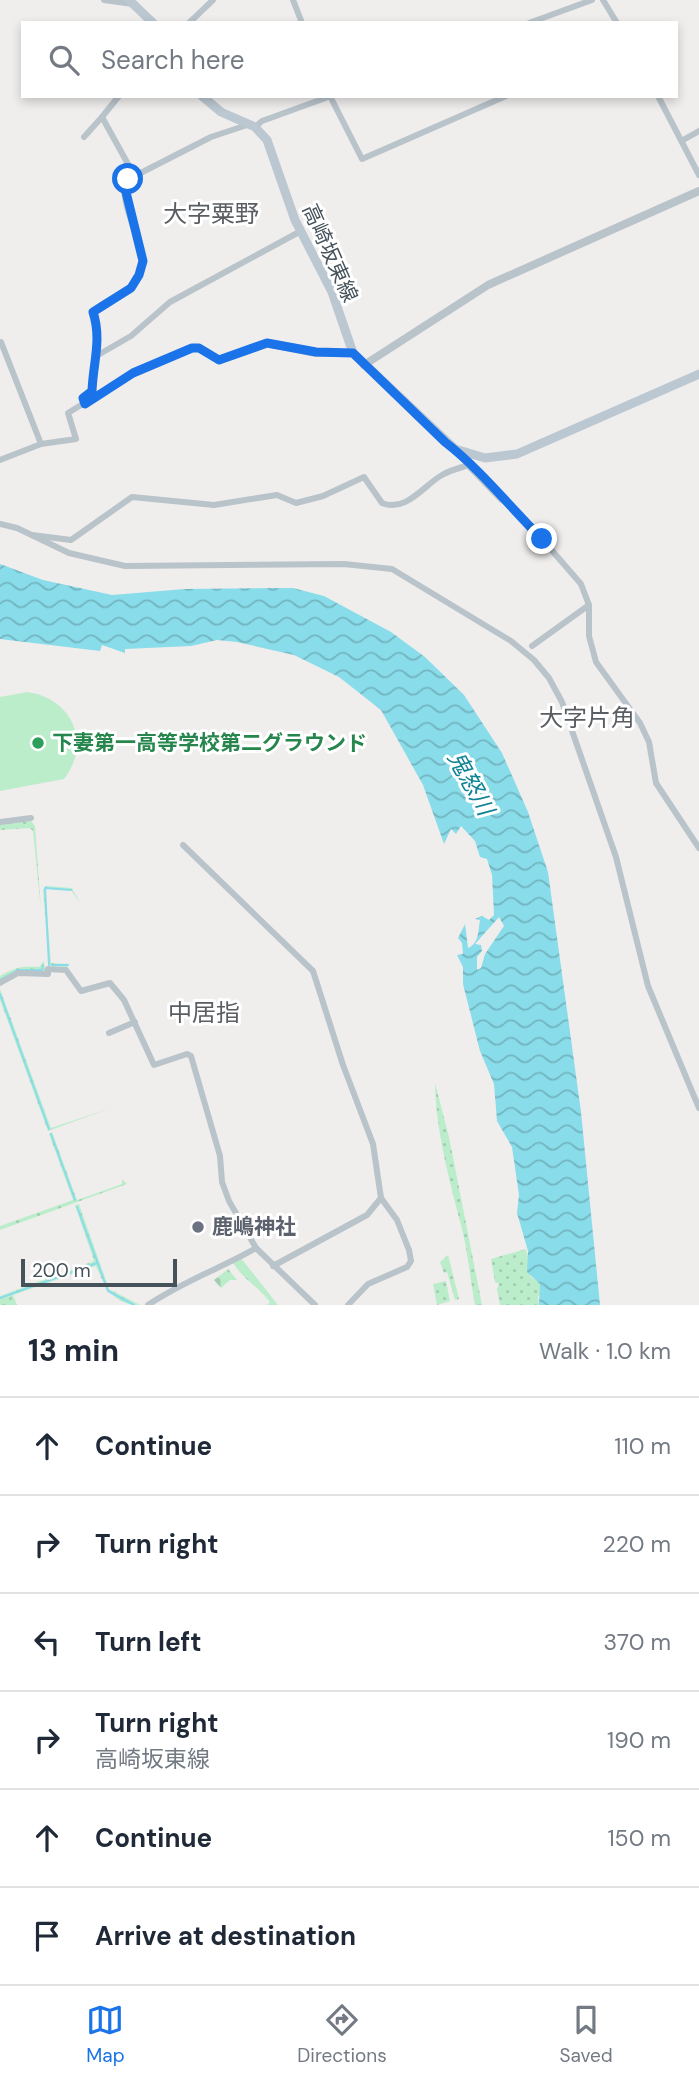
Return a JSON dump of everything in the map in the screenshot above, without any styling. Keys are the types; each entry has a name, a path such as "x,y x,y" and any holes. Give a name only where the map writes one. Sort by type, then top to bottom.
{"main road":[{"path":"132,2 151,21"},
{"path":"204,98 221,112 253,125"},
{"name":"高崎坂東線","path":"253,125 269,146 301,231 332,292 353,353 445,442 461,452 492,458 517,454 699,374"}],"street":[{"path":"104,0 132,2"},
{"path":"191,21 213,0"},
{"path":"293,0 301,21"},
{"path":"534,21 592,0"},
{"path":"603,0 616,21"},
{"path":"84,137 117,98"},
{"path":"85,404 83,398 92,391 93,370 98,355 99,330 95,308 131,288 143,261 124,184 134,175 211,136 253,125 325,98"},
{"path":"332,98 362,159 501,98"},
{"path":"659,98 699,175"},
{"path":"102,117 134,175"},
{"path":"683,140 699,131"},
{"path":"364,365 488,285 699,191"},
{"path":"98,355 131,337 170,302 301,231"},
{"path":"1,342 41,444"},
{"path":"0,460 41,444 76,439 68,413 133,373 192,348 199,348 219,360 267,343 316,352 353,353"},
{"path":"461,452 469,465 575,574 589,605 589,636 596,662 640,723 649,741 656,783 699,848"},
{"path":"31,535 71,540 132,497 214,505 277,495 296,503 323,496 364,477 382,503 395,505 414,497 439,476 469,465"},
{"path":"0,524 69,553 125,566 224,563 379,565 424,586 511,641 534,660 549,678 565,711 616,857 648,986 699,1108"},
{"path":"532,646 589,605"},
{"path":"0,822 32,818"},
{"path":"183,845 313,971 332,1022 342,1065 371,1137 381,1198 397,1220 407,1244 410,1264 368,1284 348,1305"},
{"path":"0,983 18,973 48,974 48,969 52,968 66,970 81,991 110,983 135,1022 154,1065 187,1054 193,1058 220,1156 223,1187 256,1248 315,1305"},
{"path":"109,1033 135,1022"},
{"path":"273,1266 366,1215 381,1198"},
{"path":"148,1305 175,1287 208,1274 256,1248"}],"green space":[{"name":"下妻第一高等学校第二グラウンド","path":"27,692 56,703 66,713 73,724 76,751 64,779 0,791 0,697"},
{"path":"31,821 35,826 41,910 33,831 30,828 0,830 0,824"},
{"path":"46,886 72,888 80,903 71,890 45,888 51,963 68,964 68,967 49,966 43,890"},
{"path":"44,961 45,971 28,971 0,981 0,976 9,971 23,967 39,967"},
{"path":"0,989 51,1128 111,1108 48,1131 0,1000"},
{"path":"435,1083 449,1137 482,1305 475,1305 463,1235 441,1137"},
{"path":"52,1132 77,1200 122,1184 122,1179 127,1184 0,1230 0,1226 73,1200 49,1134"},
{"path":"79,1204 109,1289 140,1305 123,1302 111,1293 96,1266 13,1295 17,1305 0,1305 0,1296 94,1261 75,1205"},
{"path":"526,1249 531,1277 540,1283 542,1294 538,1296 539,1305 500,1305 497,1289 499,1284 495,1282 491,1259"},
{"path":"448,1255 459,1299 455,1300 447,1272 444,1273 440,1262"},
{"path":"241,1258 278,1305 267,1305 270,1302 233,1263"},
{"path":"228,1269 237,1280 230,1280 221,1288 214,1280"},
{"path":"446,1281 450,1301 437,1305 433,1284"}],"water":[{"name":"鬼怒川","path":"0,564 43,580 112,595 185,589 293,588 324,596 391,632 425,657 464,695 502,753 528,812 548,872 581,1112 600,1305 539,1305 540,1284 527,1272 528,1251 517,1213 519,1195 512,1147 497,1121 494,1084 480,1051 463,984 463,967 457,955 463,954 462,943 458,938 465,924 468,948 475,943 478,936 480,920 475,919 482,916 489,920 494,915 492,875 487,859 480,857 475,841 461,826 456,834 451,829 444,844 423,785 381,710 339,677 294,655 237,642 217,640 191,646 125,649 125,653 102,645 100,651 0,639","holes":["499,917 504,926 485,954 481,968 477,970 477,957 482,951 481,945 475,944"]}],"waterway":[{"path":"49,965 45,888 71,890"},
{"path":"0,980 18,970 42,970 43,965"},
{"path":"52,965 68,965"},
{"path":"0,994 49,1129"},
{"path":"51,1134 75,1200"},
{"path":"77,1207 108,1291 134,1305"},
{"path":"0,1298 97,1263"}],"place":[{"name":"下妻第一高等学校第二グラウンド","path":"38,743"},
{"name":"鹿嶋神社","path":"198,1227"}],"district":[{"name":"大字粟野","path":"211,214"},
{"name":"大字片角","path":"587,718"},
{"name":"中居指","path":"204,1013"}],"route":[{"path":"128,179 124,184 130,218 143,261 131,288 95,308 93,312 99,330 98,355 93,370 92,391 83,398 85,404 133,373 192,348 199,348 219,360 255,345 267,343 288,345 305,351 353,353 445,442 461,452 471,467 542,539"}]}
